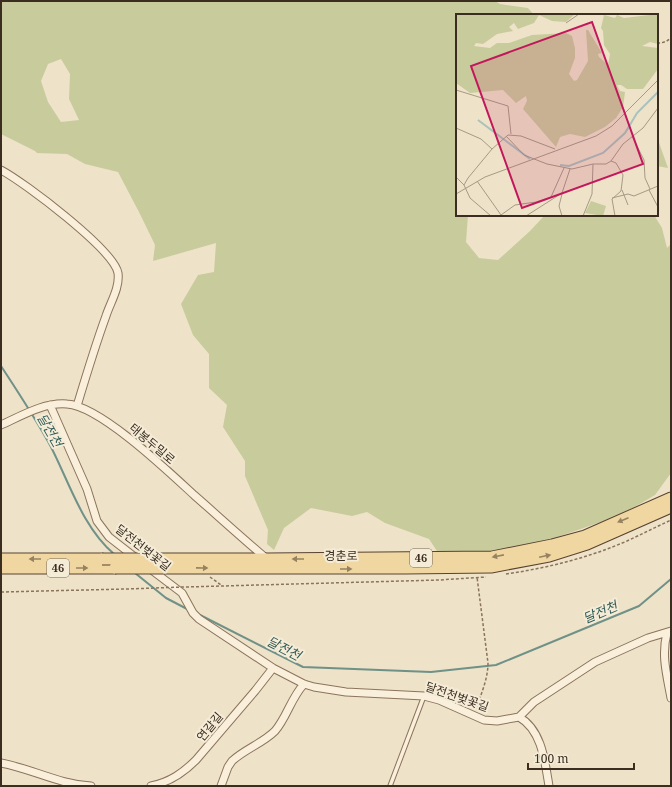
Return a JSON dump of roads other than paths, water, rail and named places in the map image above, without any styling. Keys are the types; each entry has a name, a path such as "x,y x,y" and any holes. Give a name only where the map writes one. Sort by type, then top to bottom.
{"main road":[{"name":"경춘로","path":"1,568 115,568 162,563 267,559 492,557 552,545 585,536 671,498"},
{"name":"경춘로","path":"1,559 102,559 162,563 405,568 491,567 549,556 587,544 671,507"}],"street":[{"path":"1,170 16,178 102,248 113,262 118,272 118,284 77,406"},
{"name":"태봉두밀로","path":"1,425 50,405 68,404 92,412 120,432 167,471 267,559"},
{"name":"달전천벚꽃길","path":"50,405 87,489 97,521 109,537 130,554 183,590 193,613 199,619 273,668 304,684 326,690 424,696 439,700 474,716 491,721 519,717"},
{"path":"549,786 537,735 532,727 519,717 524,710 540,697 595,662 648,638 669,632 664,654 671,698"},
{"name":"연갈길","path":"151,786 162,784 174,779 186,770 273,668"},
{"path":"221,786 228,767 232,761 273,733 284,718 294,697 304,684"},
{"path":"1,763 60,782 91,786"}],"lane":[{"path":"390,786 424,696"}],"waterway":[{"name":"달전천","path":"1,366 51,447 85,518 103,543 114,554"},
{"name":"달전천","path":"135,573 166,598 189,610"},
{"name":"달전천","path":"200,615 303,667 431,672 496,665 639,606 671,579"}]}
